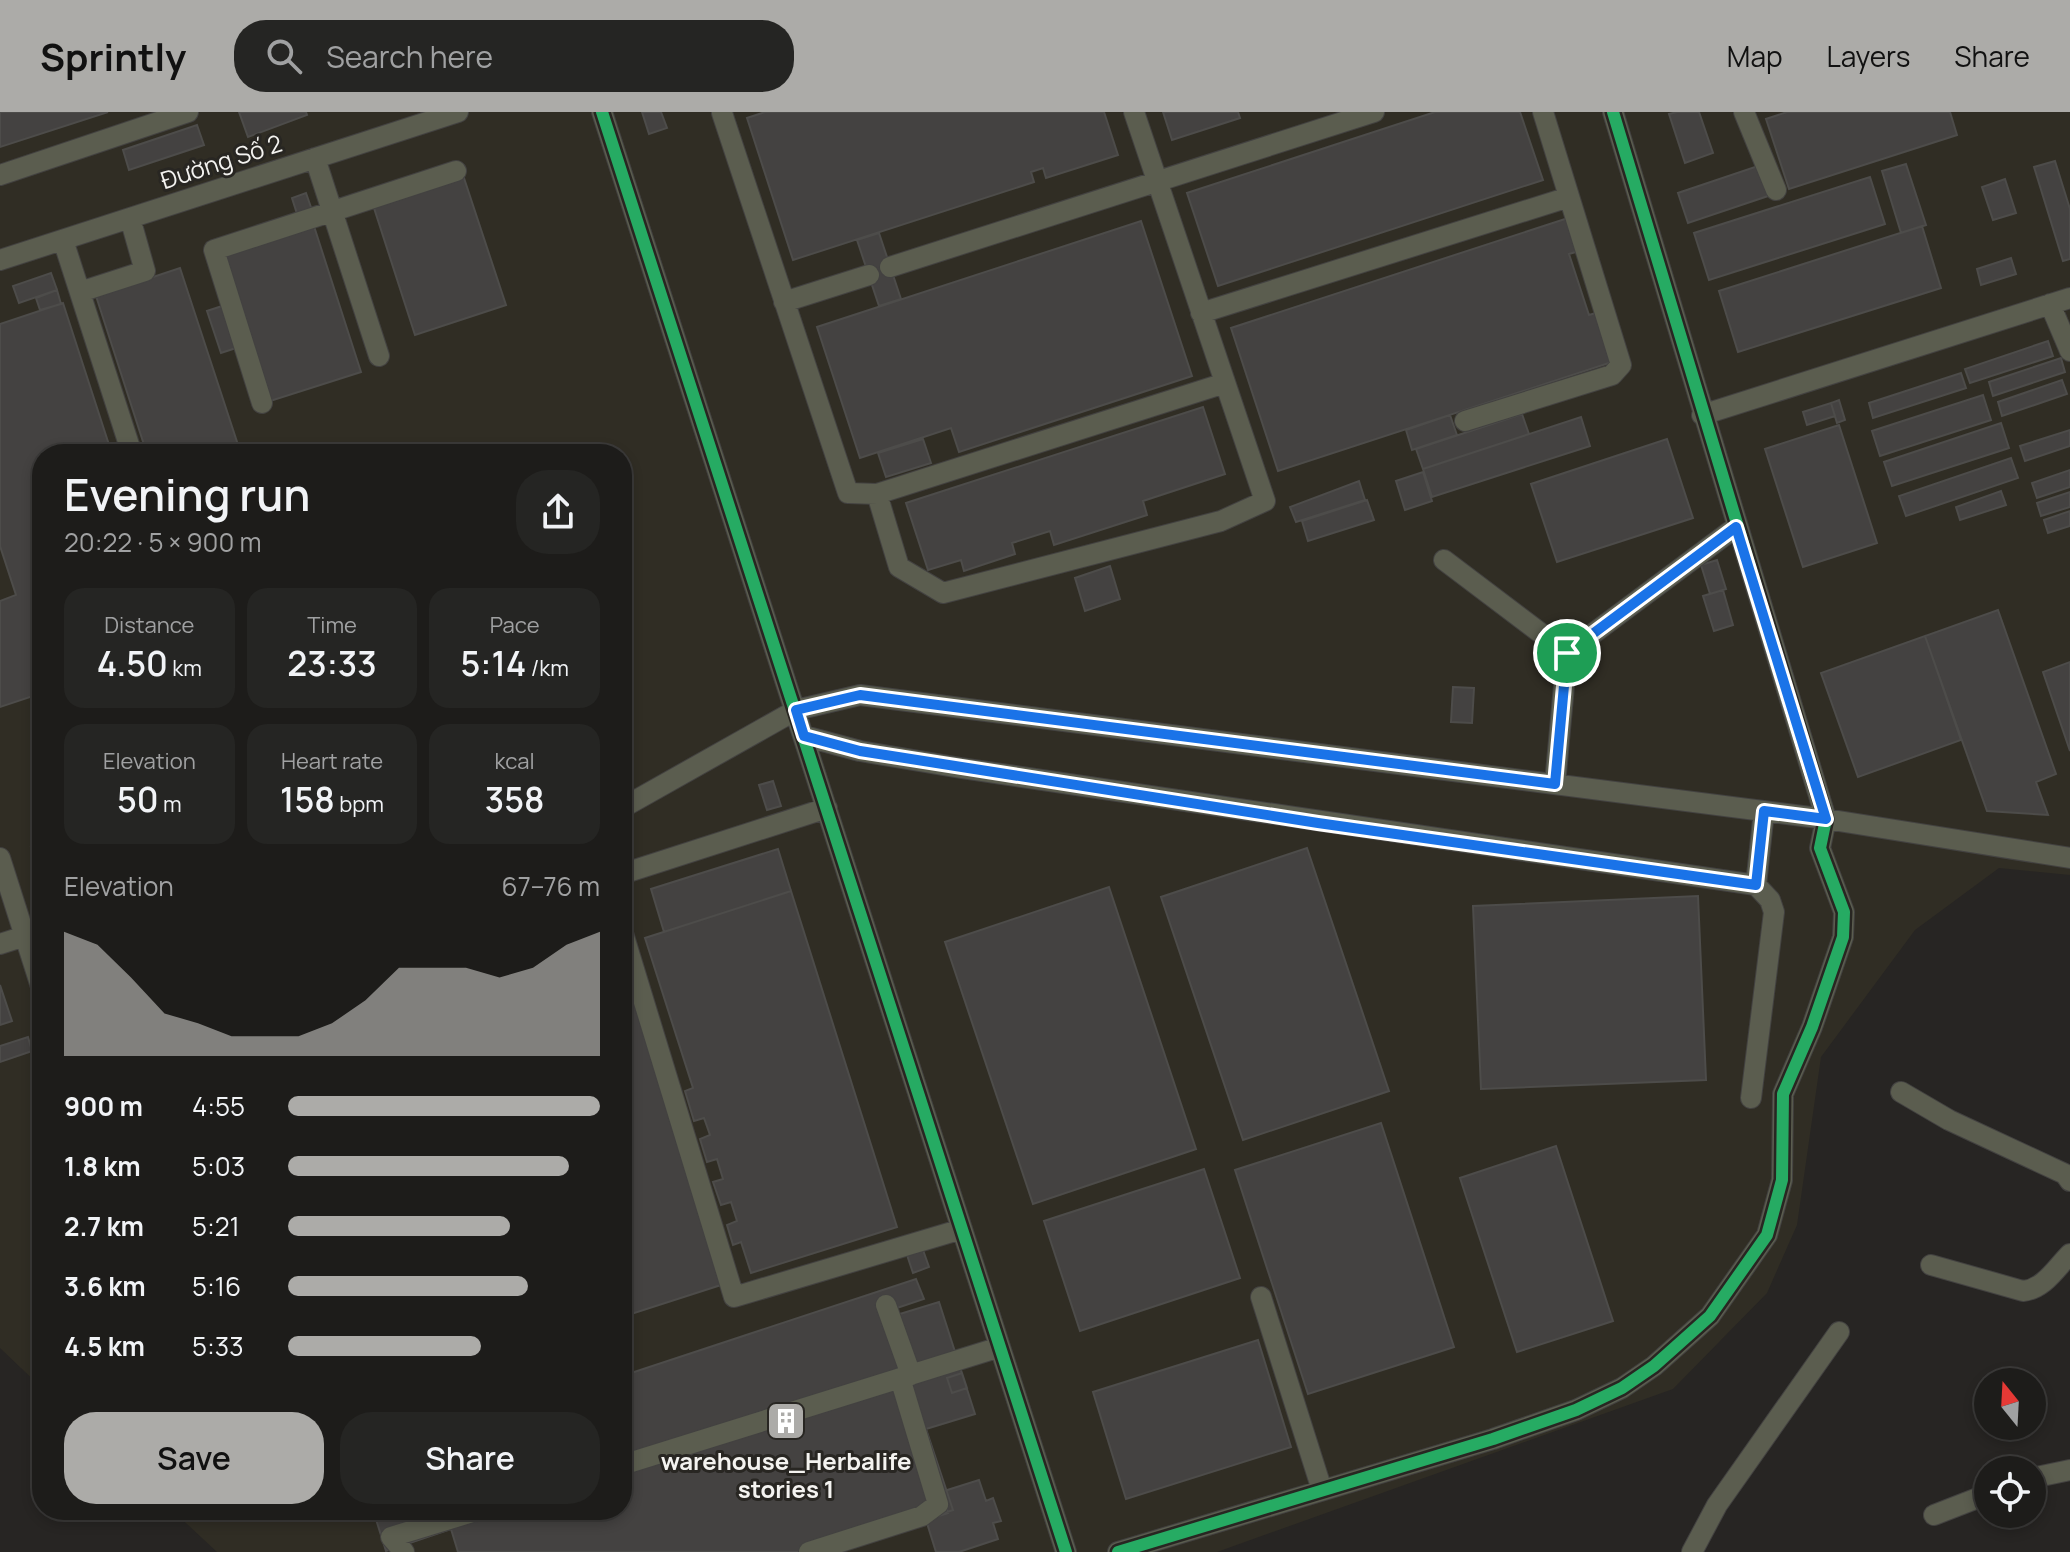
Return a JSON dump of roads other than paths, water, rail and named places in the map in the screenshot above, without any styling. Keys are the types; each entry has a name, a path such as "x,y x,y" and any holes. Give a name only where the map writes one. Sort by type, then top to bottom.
{"street":[{"path":"0,175 188,112"},
{"name":"Đường Số 2","path":"0,260 315,158 421,118 458,112"},
{"path":"602,112 1066,1552"},
{"path":"877,494 899,567 943,593 1221,521 1265,501 1134,112"},
{"path":"890,267 1158,184 1374,112"},
{"path":"1465,421 1612,375 1621,365 1543,112"},
{"path":"1118,1552 1493,1439 1576,1410 1622,1388 1693,1333 1727,1295 1767,1235 1782,1180 1783,1094 1812,1027 1845,925 1839,895 1820,848 1826,819 1613,112"},
{"path":"1744,112 1776,190"},
{"path":"722,113 848,493 877,494 1225,383"},
{"path":"315,158 379,356"},
{"path":"262,403 214,250 456,171"},
{"path":"1201,313 1569,197"},
{"path":"80,292 145,271 130,218"},
{"path":"63,240 129,444"},
{"path":"784,302 869,275"},
{"path":"1702,415 2070,298"},
{"path":"2050,304 2070,351"},
{"path":"1555,784 1567,653 1736,527"},
{"path":"1444,560 1567,653"},
{"path":"632,802 796,710 860,695 1826,819 2070,858"},
{"path":"804,736 860,751 961,768 1756,885 1770,900 1774,912 1751,1098"},
{"path":"632,871 827,808"},
{"path":"1756,885 1764,811"},
{"path":"0,858 32,958"},
{"path":"0,944 25,936"},
{"path":"632,963 734,1297 962,1229"},
{"path":"1901,1092 1949,1120 2068,1175"},
{"path":"1931,1265 2023,1291 2033,1290 2046,1281 2070,1254"},
{"path":"1261,1297 1322,1490"},
{"path":"809,1552 922,1516 938,1504 886,1305"},
{"path":"1692,1552 1717,1505 1839,1332"},
{"path":"632,1462 1000,1347"},
{"path":"2046,1475 2070,1470"},
{"path":"1934,1515 1974,1499"},
{"path":"404,1552 391,1537 446,1520"}],"place":[{"name":"warehouse_Herbalife stories 1","path":"786,1421"}]}
